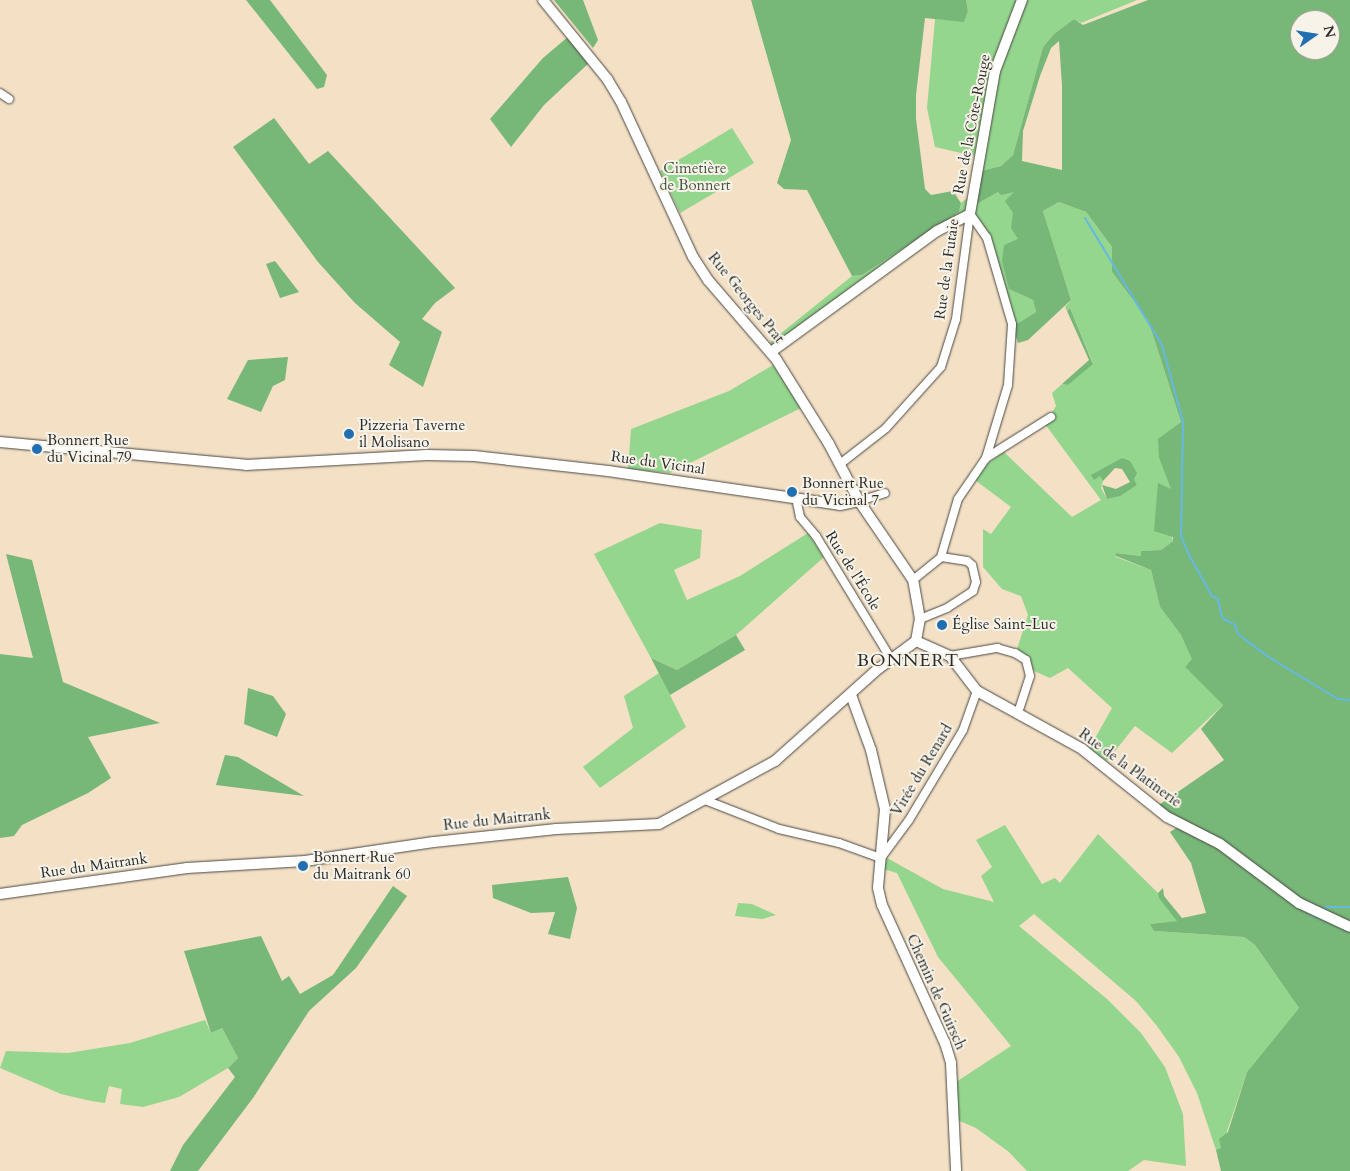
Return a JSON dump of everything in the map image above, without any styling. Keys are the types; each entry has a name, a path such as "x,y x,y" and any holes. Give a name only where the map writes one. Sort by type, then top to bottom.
{"street":[{"name":"Rue Georges Prat","path":"543,0 572,32 621,102 698,265 771,352 840,464 860,501 913,580 920,619"},
{"name":"Rue de la Côte-Rouge","path":"941,557 958,500 986,458 1008,386 1012,324 988,238 970,214 995,71 1022,0"},
{"path":"0,93 9,99"},
{"name":"Rue de la Futaie","path":"771,352 937,231 970,214"},
{"name":"Rue de la Futaie","path":"840,464 886,428 940,367 956,318 970,214"},
{"path":"986,458 1051,417"},
{"name":"Rue du Vicinal","path":"0,442 246,464 451,455 608,471 846,505 860,501"},
{"path":"860,501 885,493"},
{"name":"Rue de l'École","path":"796,498 800,516 816,536 891,659"},
{"path":"913,580 941,557 967,561 972,565 976,582 973,591 947,608 920,619 916,641"},
{"name":"Rue du Maitrank","path":"0,894 187,868 290,863 434,842 552,829 649,826 672,820 775,761 891,659 916,641"},
{"name":"Rue de la Platinerie","path":"916,641 950,656 977,692 1082,749 1160,812 1220,844 1299,903 1350,927"},
{"path":"950,656 997,648 1015,653 1026,660 1030,676 1018,714"},
{"name":"Virée du Renard","path":"881,858 909,820 963,730 977,692"},
{"name":"Chemin de Guirsch","path":"852,695 866,734 882,793 886,828 878,888 886,917 945,1043 951,1063 956,1171"},
{"path":"705,800 779,829 881,858"}],"green space":[{"path":"246,0 270,0 327,75 324,87 317,89"},
{"path":"554,0 583,0 598,40 593,48"},
{"path":"751,0 966,0 968,11 964,22 925,18 916,95 916,119 925,189 931,195 953,191 961,203 959,212 862,275 852,276 807,190 784,189 777,183 791,140"},
{"path":"966,0 1019,0 974,156 935,147 927,108 935,19 964,21 968,11"},
{"path":"1023,0 1137,0 1081,23 1074,19 1054,34 1043,47 1013,155 1001,166 981,171 999,69"},
{"path":"1148,0 1350,0 1350,1171 1221,1171 1216,1150 1221,1148 1219,1139 1228,1132 1247,1072 1299,1008 1255,945 1244,937 1154,931 1150,924 1177,921 1159,898 1158,893 1163,888 1164,896 1182,918 1206,913 1191,863 1170,832 1182,824 1159,805 1224,760 1201,729 1223,705 1185,667 1192,659 1181,635 1160,607 1151,570 1116,556 1116,553 1141,556 1141,551 1161,550 1173,541 1173,537 1154,531 1158,483 1171,489 1159,458 1158,439 1181,422 1148,320 1112,272 1112,247 1086,212 1059,202 1043,211 1071,300 1028,340 1018,343 1012,324 1020,322 1036,312 1033,300 1009,289 1002,261 1004,245 1018,239 1011,228 1013,213 1005,201 1014,192 1001,195 998,192 977,204 981,171 1001,166 1013,155 1043,47 1054,34 1074,19 1083,25","holes":["1059,41 1062,85 1062,170 1022,161 1023,131 1051,48"]},
{"path":"569,36 590,62 544,105 511,147 490,119 543,58"},
{"path":"274,118 309,164 328,151 455,288 435,303 422,319 442,332 423,387 389,365 400,342 355,303 318,262 233,147"},
{"name":"Cimetière de Bonnert","path":"732,128 754,163 719,184 721,189 680,213 660,171"},
{"path":"1015,191 1013,213 1018,239 1009,289 1033,300 1036,312 1020,322 1012,324 987,238 970,214 775,349 770,342 852,276 862,275 959,212 961,203 967,198 977,204 998,192"},
{"path":"1059,202 1086,212 1112,247 1112,272 1148,320 1181,422 1159,458 1172,490 1158,484 1173,541 1161,550 1141,551 1141,556 1117,553 1116,557 1151,570 1160,607 1181,635 1193,659 1185,667 1223,705 1172,753 1135,726 1107,761 1089,749 1112,708 1068,668 1050,678 1034,671 1029,659 1017,649 1028,615 1021,596 1002,589 983,567 983,529 991,534 1011,507 975,480 984,466 1004,452 1072,517 1101,500 1045,424 1056,406 1052,393 1062,384 1068,385 1093,363 1070,308 1067,311 1065,307 1071,300 1043,211","holes":["1122,458 1137,485 1107,499 1101,488 1103,481 1101,476"]},
{"path":"275,261 299,292 280,298 266,264"},
{"path":"1070,308 1093,364 1068,385 1062,384 1089,360 1067,311"},
{"path":"288,357 285,380 273,386 261,412 227,399 248,360"},
{"path":"773,365 801,408 670,473 628,469 631,429 729,391"},
{"path":"1122,458 1130,461 1137,473 1134,479 1137,485 1120,496 1107,499 1102,485 1116,489 1130,482 1122,469 1115,468 1103,481 1100,476 1094,480 1091,475"},
{"path":"660,523 702,530 700,558 674,570 687,600 740,576 808,533 824,557 736,635 677,670 651,658 594,554"},
{"path":"6,554 32,560 63,682 160,723 88,737 111,778 88,793 22,825 14,836 0,838 0,654 33,658"},
{"path":"736,635 745,650 670,695 651,658 677,670"},
{"path":"659,673 686,727 600,788 583,767 633,728 624,696"},
{"path":"248,688 273,696 286,714 277,737 244,724"},
{"path":"225,755 238,757 304,796 216,785"},
{"path":"1005,825 1042,884 1055,878 1060,883 1098,834 1158,893 1178,921 1151,924 1154,931 1244,937 1255,945 1299,1008 1247,1072 1221,1149 1216,1150 1197,1093 1179,1057 1157,1026 1136,1001 1034,914 1019,926 1107,999 1141,1033 1165,1067 1183,1114 1186,1166 1144,1160 1128,1171 1027,1171 1009,1152 976,1128 955,1119 953,1084 1011,1046 938,957 897,873 883,869 887,858 943,889 994,902 981,876 992,867 976,840"},
{"path":"568,877 577,908 570,939 548,934 555,912 531,913 493,898 492,885"},
{"path":"393,886 407,896 356,968 309,1011 253,1098 198,1171 170,1171 183,1145 235,1077 228,1068 238,1058 222,1028 211,1033 184,951 261,936 282,981 289,976 300,994 333,975"},
{"path":"738,903 752,904 776,915 762,919 735,916"},
{"path":"205,1020 211,1033 222,1028 238,1058 228,1068 179,1097 143,1107 120,1104 122,1089 109,1086 105,1103 91,1101 61,1094 0,1068 6,1051 68,1053 130,1043"}],"waterway":[{"path":"1085,218 1162,345 1183,422 1181,536 1189,555 1212,596 1218,599 1222,618 1235,625 1238,634 1267,656 1338,699 1350,700"},
{"path":"1322,910 1328,907 1350,907"},
{"path":"1310,914 1331,923"}],"place":[{"name":"Pizzeria Taverne il Molisano","path":"349,434"},
{"name":"Bonnert Rue du Vicinal 79","path":"37,449"},
{"name":"Bonnert Rue du Vicinal 7","path":"792,492"},
{"name":"Église Saint-Luc","path":"942,625"},
{"name":"Bonnert Rue du Maitrank 60","path":"303,866"}],"district":[{"name":"BONNERT","path":"908,661"}]}
